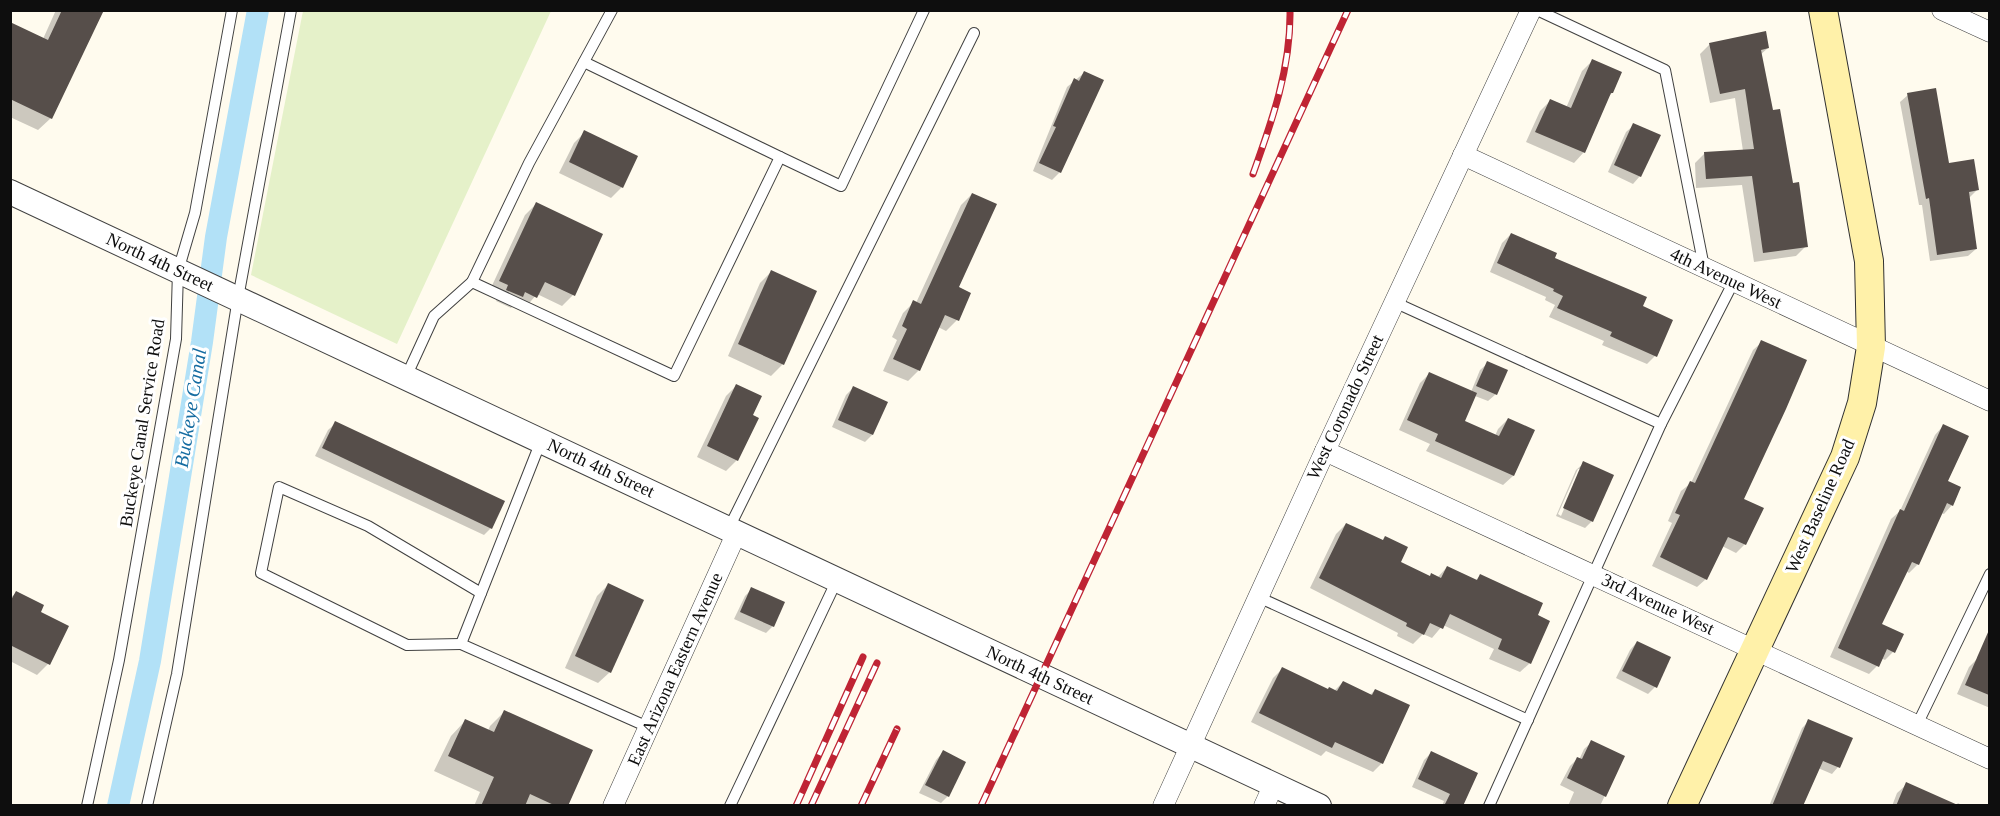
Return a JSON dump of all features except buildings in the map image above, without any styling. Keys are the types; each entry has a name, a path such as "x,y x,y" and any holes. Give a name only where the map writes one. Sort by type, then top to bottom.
{"main road":[{"name":"West Baseline Road","path":"1682,806 1845,457 1862,403 1871,346 1869,261 1823,10"}],"street":[{"name":"West Coronado Street","path":"1163,806 1325,451 1531,10"},
{"path":"1942,10 1989,32"},
{"name":"4th Avenue West","path":"1463,155 1989,401"},
{"name":"North 4th Street","path":"10,192 1190,746 1269,795 1319,806"},
{"name":"3rd Avenue West","path":"1325,451 1755,648 1989,759"},
{"name":"East Arizona Eastern Avenue","path":"613,806 733,530"}],"lane":[{"name":"Buckeye Canal Service Road","path":"87,806 119,660 174,350 183,273 232,10"},
{"path":"147,806 177,674 232,296 291,10"},
{"path":"406,377 434,316 472,282 529,163 612,10"},
{"path":"584,62 841,186 924,10"},
{"path":"1536,10 1665,70 1704,267"},
{"path":"733,530 974,33"},
{"path":"472,282 674,376 780,157"},
{"path":"1489,806 1661,424 1734,281"},
{"path":"1394,302 1661,424"},
{"path":"461,644 542,441"},
{"path":"481,593 368,526 279,487 261,573 407,645 461,644 648,727"},
{"path":"1917,725 1989,574"},
{"path":"730,806 837,580"},
{"path":"1258,597 1528,720"}],"green space":[{"path":"303,11 551,11 397,344 251,275"}],"waterway":[{"name":"Buckeye Canal","path":"118,806 150,661 202,342 216,237 258,10"}],"railway":[{"path":"1253,174 1284,73 1290,10"},
{"path":"981,806 1348,10"},
{"path":"796,806 863,657"},
{"path":"811,806 877,663"},
{"path":"861,806 897,729"}]}
